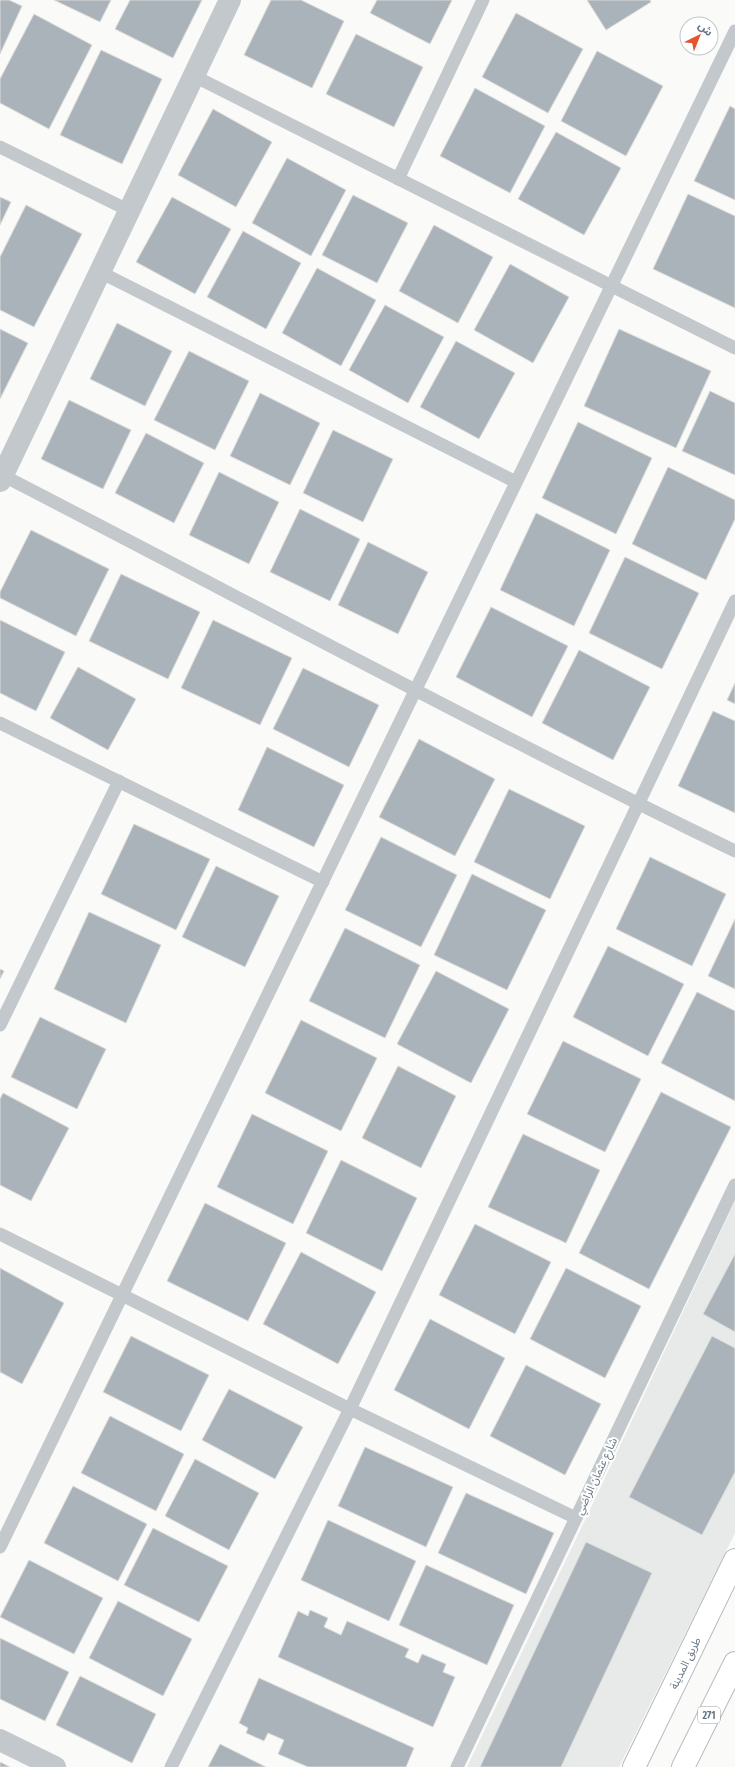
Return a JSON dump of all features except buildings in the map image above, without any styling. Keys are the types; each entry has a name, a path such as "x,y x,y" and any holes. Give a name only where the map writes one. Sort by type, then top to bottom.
{"main road":[{"name":"طريق المدينة","path":"634,1767 735,1560"},
{"name":"271","path":"683,1767 735,1663"}],"street":[{"path":"1,477 230,0"},
{"path":"0,1740 55,1767"}],"lane":[{"path":"398,179 483,0"},
{"path":"0,1547 735,31"},
{"path":"194,76 735,348"},
{"path":"0,147 130,211"},
{"path":"100,272 516,482"},
{"path":"1,477 415,691 638,804 735,851"},
{"path":"171,1767 350,1409 735,601"},
{"path":"0,723 323,882"},
{"path":"0,1025 119,781"},
{"name":"شارع عثمان الراضي","path":"457,1767 735,1185"},
{"path":"0,1234 350,1409 576,1518"}],"shaded area":[{"path":"735,1201 735,1533 619,1767 467,1767 596,1497"}]}
